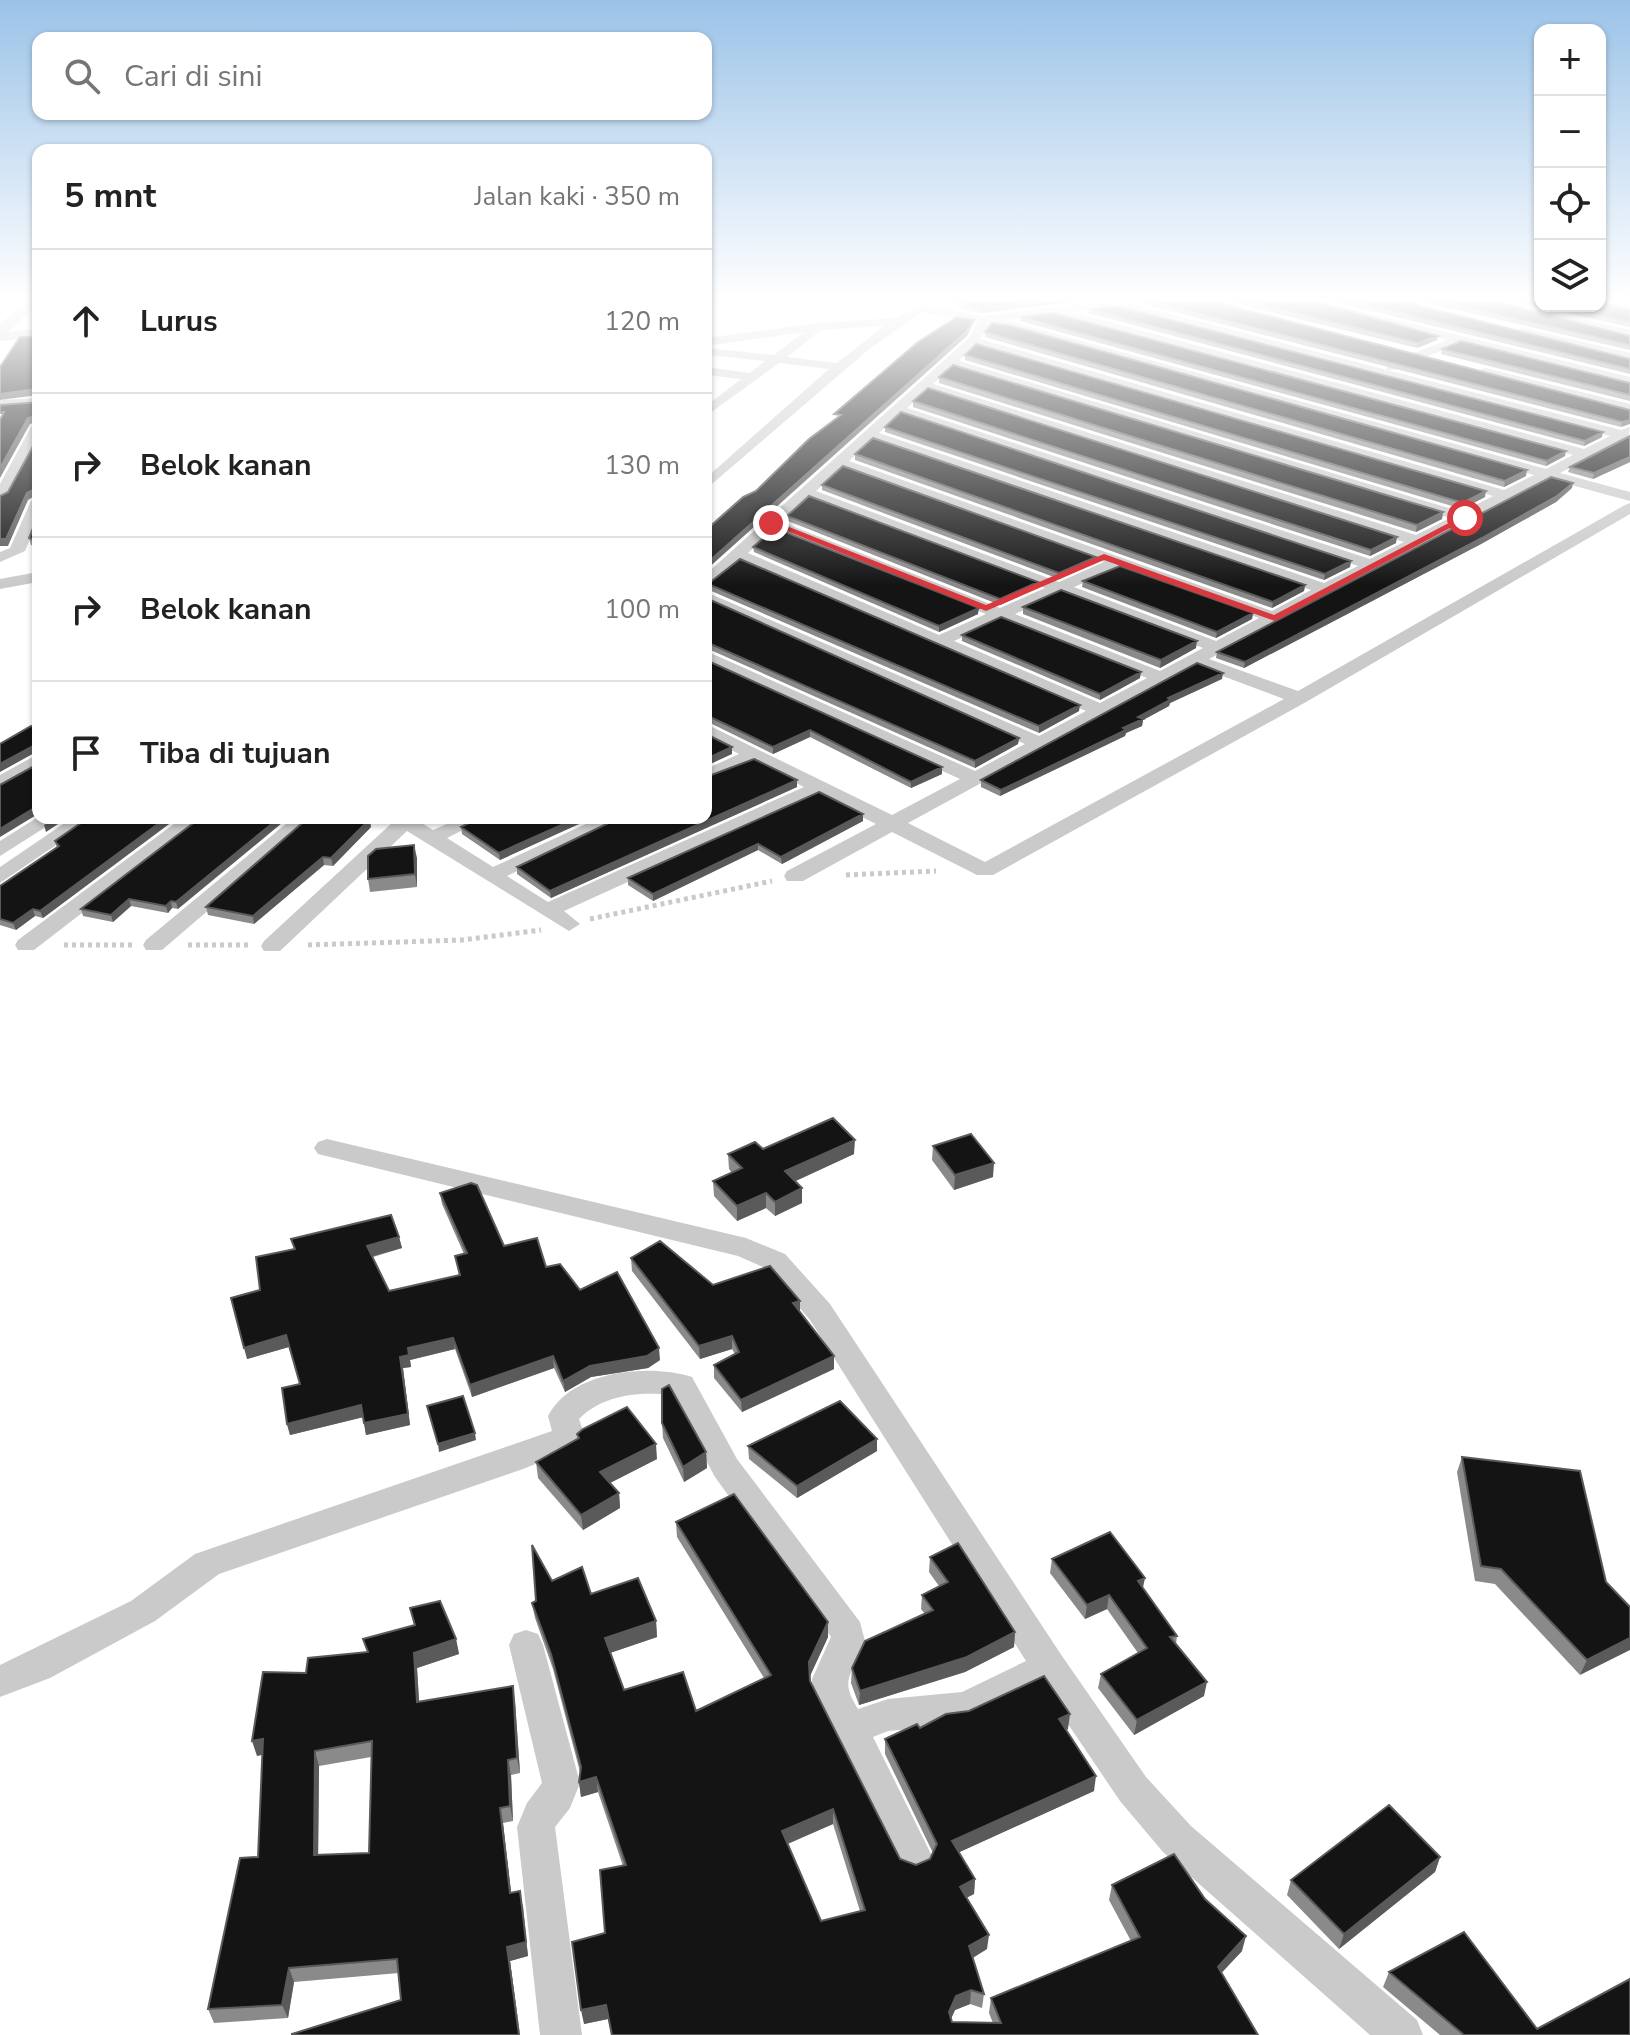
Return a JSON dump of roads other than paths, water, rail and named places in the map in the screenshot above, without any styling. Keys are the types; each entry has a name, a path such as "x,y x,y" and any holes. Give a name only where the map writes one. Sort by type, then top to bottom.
{"street":[{"path":"712,407 727,396"},
{"path":"712,480 809,396"},
{"path":"712,577 912,396"},
{"path":"959,396 1421,542"},
{"path":"1062,396 1465,518"},
{"path":"1163,396 1508,496"},
{"path":"1268,396 1630,497"},
{"path":"1104,477 1293,396"},
{"path":"1200,438 1254,422 1318,396"},
{"path":"1373,396 1587,454"},
{"path":"1476,396 1626,433"},
{"path":"1581,396 1630,408"},
{"path":"0,404 32,402"},
{"path":"898,409 1375,566"},
{"path":"795,876 1325,589 1375,566 1626,433"},
{"path":"867,434 1325,589"},
{"path":"0,557 17,551 19,499 32,450"},
{"path":"839,462 1275,618"},
{"path":"712,465 728,467"},
{"path":"806,492 1219,648"},
{"path":"993,518 1051,496"},
{"path":"712,733 985,870 1299,698 1630,508"},
{"path":"771,523 1162,678"},
{"path":"737,554 1100,710"},
{"path":"932,638 1111,560"},
{"path":"0,584 32,578"},
{"path":"712,600 1039,743"},
{"path":"712,659 973,777"},
{"path":"1196,660 1299,698"},
{"path":"712,774 754,754"},
{"path":"0,783 32,764"},
{"path":"550,909 820,787"},
{"path":"0,850 41,824"},
{"path":"0,877 77,824"},
{"path":"26,945 187,824"},
{"path":"154,945 299,824"},
{"path":"272,946 399,824"},
{"path":"410,824 490,876 550,909 569,924"},
{"path":"433,837 463,824"},
{"path":"490,876 603,824"},
{"path":"327,1148 712,1239 775,1261 820,1312 1049,1667 1133,1789 1177,1839 1402,2035"},
{"path":"0,1681 37,1667 143,1611 207,1564 512,1460 569,1437 563,1416 568,1408 585,1397 643,1381 665,1380 681,1385 726,1468 768,1520 848,1633 849,1645 826,1679 827,1691 850,1729 914,1858"},
{"path":"526,1645 561,1783 556,1800 537,1819 536,1827 561,2035"},
{"path":"850,1729 888,1715 966,1708 1049,1667"}]}
